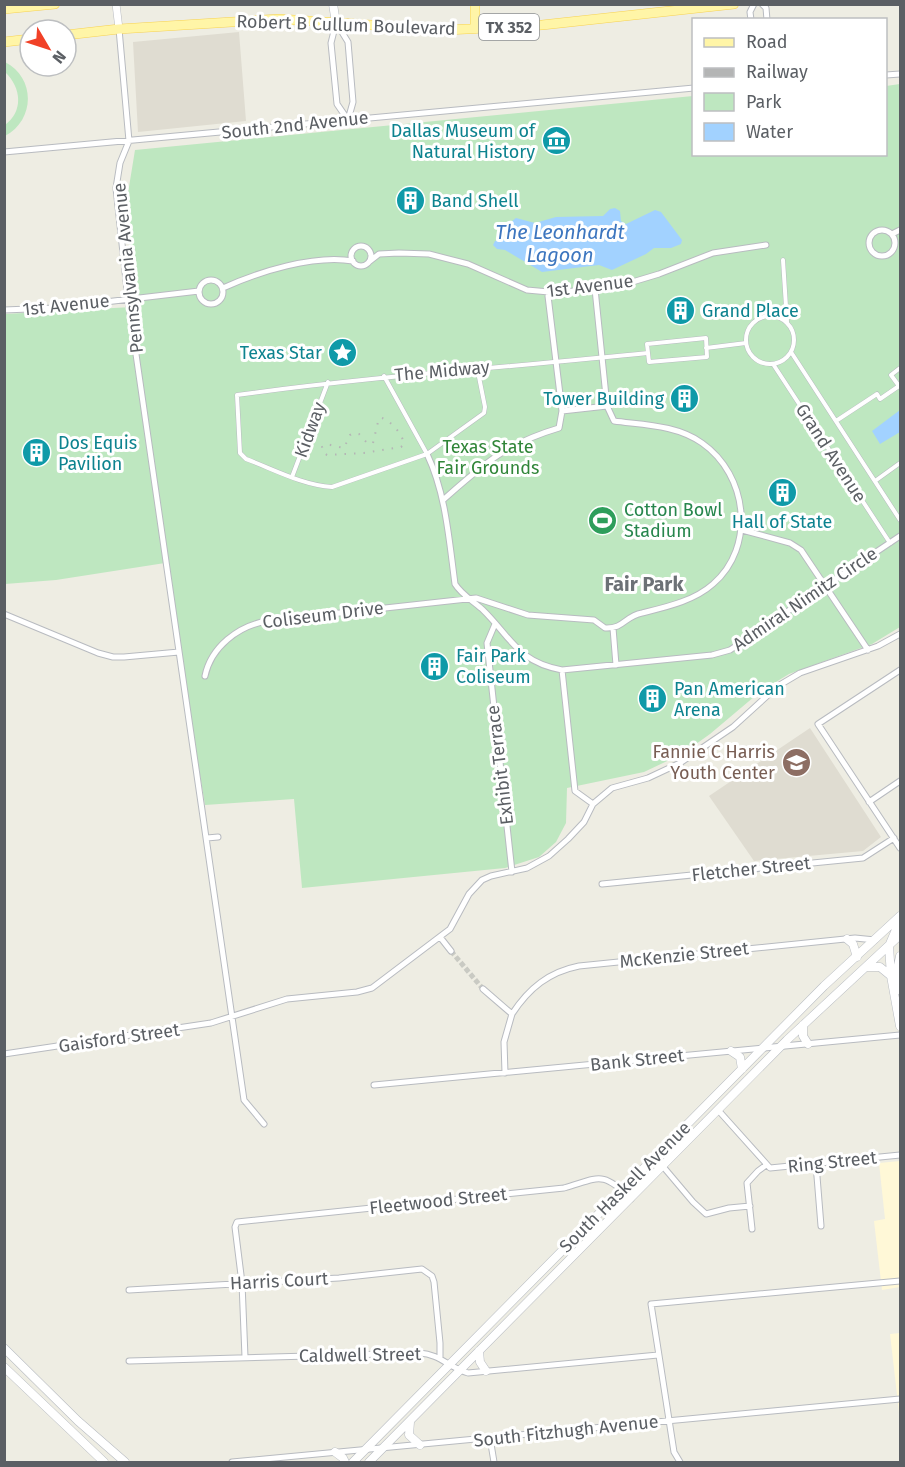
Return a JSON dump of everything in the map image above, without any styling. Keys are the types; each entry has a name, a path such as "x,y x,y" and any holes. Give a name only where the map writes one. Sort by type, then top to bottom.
{"main road":[{"path":"4,9 55,4"},
{"path":"333,4 336,23"},
{"path":"475,4 475,29"},
{"name":"Robert B Cullum Boulevard","path":"78,34 253,19 430,30 475,29 554,24 734,4"},
{"path":"898,1006 891,976 889,946 900,918"},
{"name":"South Haskell Avenue","path":"353,1462 824,986 900,918"},
{"name":"South Haskell Avenue","path":"369,1462 803,1025 900,935"},
{"path":"847,939 853,944 856,957"},
{"path":"875,940 889,946 900,957 897,971 900,1026"},
{"path":"865,967 880,967 891,976"},
{"path":"803,1025 803,1036 808,1044"},
{"path":"731,1051 740,1057 742,1069"},
{"path":"4,1348 78,1421 125,1462"},
{"path":"479,1352 480,1362 486,1371"},
{"path":"7,1369 104,1462"},
{"path":"411,1420 409,1435 420,1445"},
{"path":"335,1452 345,1462"}],"street":[{"name":"Pennsylvania Avenue","path":"116,4 129,141 120,163 116,188 128,299 244,1100 264,1124"},
{"path":"762,4 766,8 767,18"},
{"path":"336,23 348,42 353,102 348,120"},
{"path":"336,23 331,43 337,104 348,120"},
{"name":"South 2nd Avenue","path":"4,152 692,88"},
{"path":"892,234 895,243 892,251 880,255 873,251 869,243 875,232 882,230 892,234 900,230"},
{"name":"1st Avenue","path":"369,249 379,254 408,253 446,257 477,267 515,286 533,291 556,293 595,289 644,279 712,253 766,245"},
{"path":"223,288 258,274 341,258 360,246 369,249 370,261"},
{"path":"353,251 353,261"},
{"path":"341,258 361,266 379,254"},
{"path":"783,260 787,323 794,335 791,352 783,360 772,364 765,364 754,359 746,343 749,327 757,320 773,316 787,323"},
{"path":"210,280 218,282 223,288 223,296 215,304 204,302 199,291 203,284 210,280"},
{"path":"595,289 608,406 614,421 675,430 709,448 723,465 741,505 742,530 728,567 712,586 678,603 634,615 620,627 613,628 616,664"},
{"name":"1st Avenue","path":"4,310 36,310 199,291"},
{"path":"443,500 496,455 529,437 559,428 562,411 548,296"},
{"name":"The Midway","path":"705,338 706,348 707,357 649,363 648,344 705,338"},
{"name":"The Midway","path":"706,348 746,343"},
{"name":"Grand Avenue","path":"791,352 900,520"},
{"name":"The Midway","path":"292,477 242,456 240,453 237,394 384,376 648,353"},
{"name":"Grand Avenue","path":"772,364 890,543"},
{"path":"292,477 332,487 427,454 483,413 485,407 477,368"},
{"path":"836,421 877,394 880,399 899,386 891,375 900,369"},
{"path":"384,376 435,470 443,500 455,584 467,598 480,607 520,652 540,664 562,670 575,791 593,804 612,788 662,773 701,750 733,727 789,679 812,668 868,650 900,634"},
{"name":"Kidway","path":"292,477 328,382"},
{"path":"562,411 608,406"},
{"path":"875,481 900,463"},
{"path":"742,530 790,543 801,550 868,650"},
{"name":"Admiral Nimitz Circle","path":"562,670 712,655 730,650 900,536"},
{"name":"Coliseum Drive","path":"205,676 208,664 220,647 239,631 257,622 467,598 485,600 528,615 594,620 605,628 613,628"},
{"path":"4,614 113,657 179,652"},
{"name":"Exhibit Terrace","path":"495,624 487,643 512,872"},
{"path":"900,670 818,724 900,848"},
{"path":"869,802 900,781"},
{"name":"Gaisford Street","path":"4,1054 211,1023 287,999 372,988 450,929 469,894 482,880 538,864 554,852 584,822 593,804"},
{"path":"207,838 218,837"},
{"name":"Fletcher Street","path":"602,884 863,858 894,838"},
{"path":"440,937 451,951"},
{"name":"McKenzie Street","path":"512,1014 528,992 560,970 847,939 875,940"},
{"path":"483,989 512,1014 504,1042 505,1073"},
{"name":"Bank Street","path":"374,1085 900,1035"},
{"name":"Ring Street","path":"718,1110 770,1168 900,1155"},
{"path":"656,1157 693,1202 706,1214 750,1206"},
{"path":"816,1164 821,1226"},
{"path":"752,1229 747,1183 766,1165"},
{"name":"Fleetwood Street","path":"242,1283 235,1227 237,1222 564,1188 592,1178 603,1179 622,1190 631,1199"},
{"name":"Harris Court","path":"129,1290 339,1278 422,1269 428,1272 434,1282 440,1358"},
{"path":"680,1462 674,1452 651,1304 900,1281"},
{"path":"242,1283 245,1357"},
{"name":"Caldwell Street","path":"129,1361 420,1353 433,1355 459,1371 468,1373 658,1355"},
{"name":"South Fitzhugh Avenue","path":"232,1462 900,1399"},
{"path":"490,1438 494,1462"}],"shaded area":[{"path":"239,32 246,121 138,132 133,42"},
{"name":"Fannie C Harris Youth Center","path":"810,728 881,837 863,851 754,861 709,796"},
{"path":"900,1161 900,1287 882,1290 874,1221 885,1219 879,1163"},
{"path":"900,1333 900,1421 890,1334"}],"green space":[{"path":"5,62 15,69 18,78 22,78 27,88 28,99 22,120 5,136 5,125 15,113 18,99 14,85 5,72"},
{"name":"Texas State Fair Grounds","path":"900,84 900,627 872,644 789,674 761,691 710,734 682,754 644,772 567,788 566,823 556,842 539,857 505,868 302,888 294,799 205,805 165,563 56,580 5,584 5,314 132,307 128,193 135,150 692,96 692,156 887,156 887,86"}],"water":[{"name":"The Leonhardt Lagoon","path":"615,208 620,211 621,221 626,224 655,210 661,212 682,240 681,244 671,248 654,248 612,270 599,265 542,272 493,245 495,241 508,237 507,225 516,218 535,223 556,217 603,216 610,209"},
{"path":"900,410 900,432 880,444 872,431"}],"tunnel":[{"path":"451,951 483,989"}],"railway":[{"path":"382,418 393,425 399,433 404,444 401,447 364,453 327,455 323,452 322,447 326,444 344,448 350,435 354,433 359,434 368,444 373,443 378,422 382,418"}],"place":[{"name":"Dallas Museum of Natural History","path":"556,141"},
{"name":"Band Shell","path":"410,201"},
{"name":"Grand Place","path":"681,311"},
{"name":"Texas Star","path":"343,353"},
{"name":"Tower Building","path":"685,399"},
{"name":"Dos Equis Pavilion","path":"37,453"},
{"name":"Hall of State","path":"782,493"},
{"name":"Cotton Bowl Stadium","path":"603,520"},
{"name":"Fair Park Coliseum","path":"435,666"},
{"name":"Pan American Arena","path":"653,699"},
{"name":"Fannie C Harris Youth Center","path":"796,762"}],"district":[{"name":"Fair Park","path":"644,584"}]}
